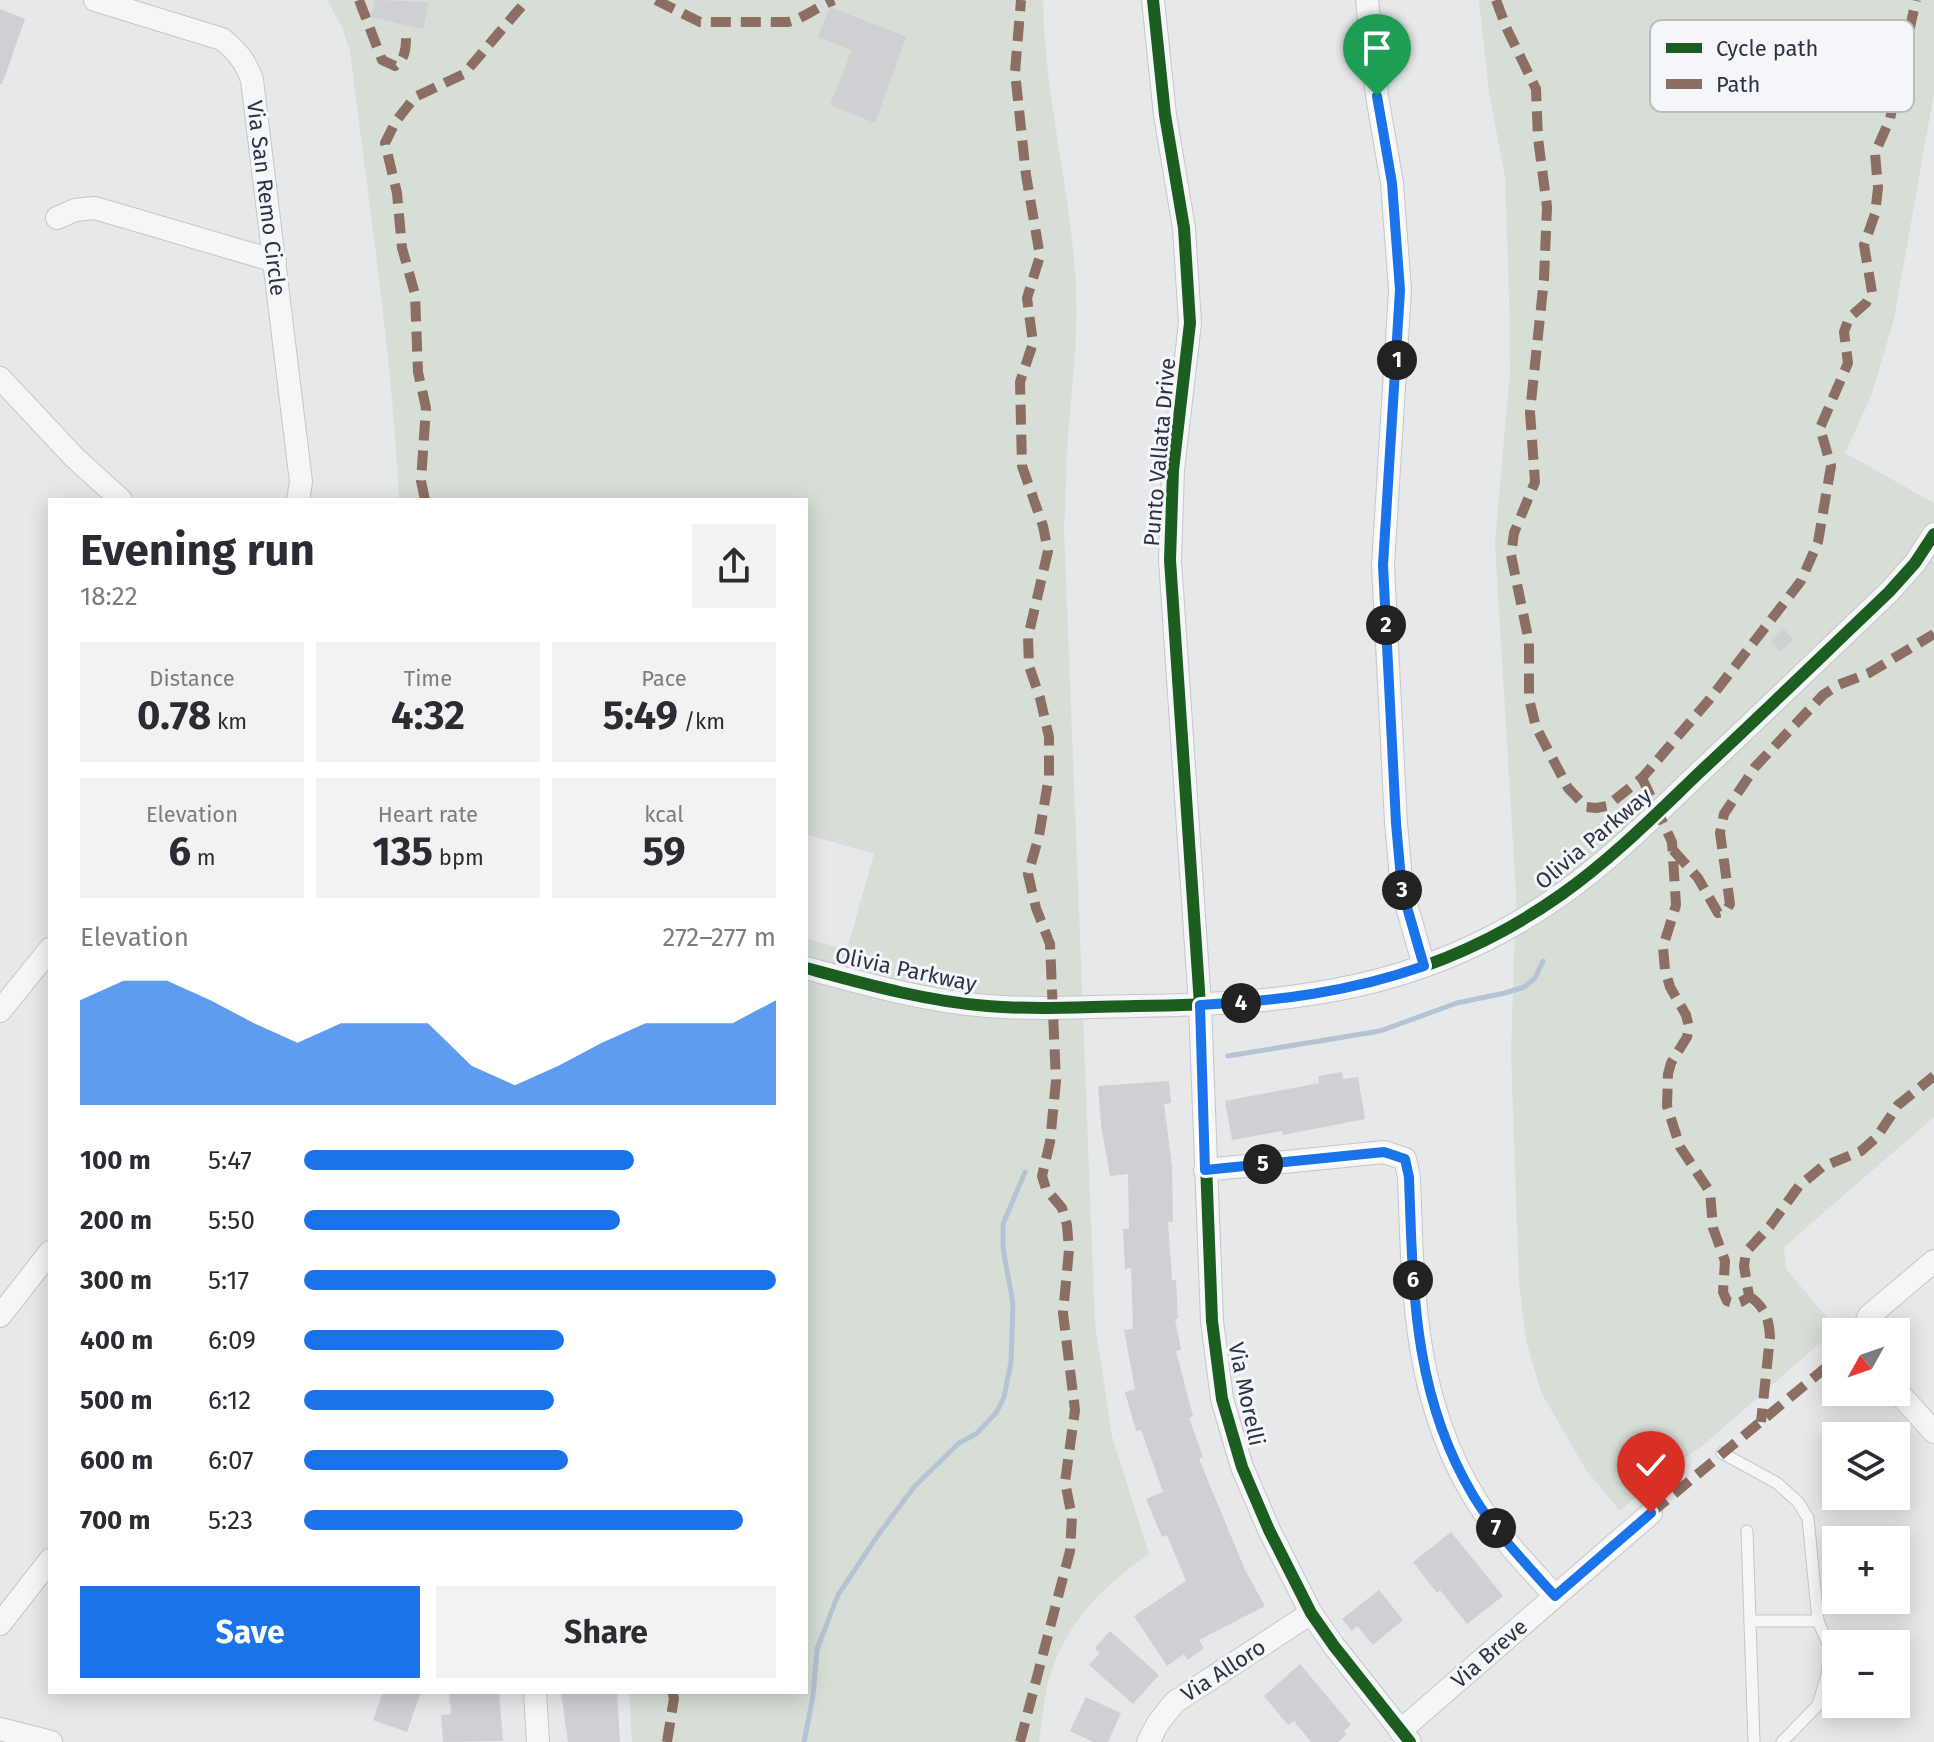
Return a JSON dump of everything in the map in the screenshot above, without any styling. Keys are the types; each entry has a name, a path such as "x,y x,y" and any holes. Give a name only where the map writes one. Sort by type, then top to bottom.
{"street":[{"name":"Via San Remo Circle","path":"95,0 222,39 235,49 246,64 252,80 275,261 301,482 298,498"},
{"name":"Punto Vallata Drive","path":"1153,0 1165,115 1184,228 1190,323 1173,470 1170,560 1200,1005"},
{"path":"1367,0 1377,96 1392,183 1400,290 1383,565 1396,823 1402,890 1424,966"},
{"path":"57,218 75,210 95,208 275,261"},
{"path":"0,378 74,457 119,498"},
{"name":"Olivia Parkway","path":"808,969 938,999 988,1006 1263,1002 1383,981 1424,966 1523,919 1591,872 1889,592 1915,563 1934,534"},
{"path":"0,1011 48,951"},
{"name":"Via Morelli","path":"1200,1005 1212,1321 1222,1399 1247,1480 1311,1613 1405,1736"},
{"path":"1205,1170 1384,1152 1405,1159 1409,1177 1413,1305 1431,1396 1451,1452 1474,1497 1503,1537 1555,1596"},
{"path":"0,1316 48,1255"},
{"path":"1868,1318 1934,1261"},
{"path":"1910,1405 1934,1432"},
{"name":"Via Breve","path":"1405,1736 1555,1596 1651,1513"},
{"path":"0,1624 48,1563"},
{"name":"Via Alloro","path":"1148,1742 1175,1702 1311,1613"},
{"path":"535,1694 538,1742"},
{"path":"0,1729 51,1742"}],"lane":[{"path":"1722,1453 1777,1483 1798,1502 1808,1518 1818,1621 1830,1648 1827,1675 1818,1705 1782,1742"},
{"path":"1747,1531 1754,1742"},
{"path":"1750,1621 1818,1621"}],"shaded area":[{"path":"327,0 1043,0 1048,73 1076,290 1064,527 1095,1324 1112,1436 1149,1554 1101,1593 1065,1641 1047,1688 1039,1742 632,1742 629,1694 808,1694 808,939 847,950 874,854 808,835 808,498 399,498 385,331 350,51 342,27"},
{"path":"1479,0 1934,0 1934,93 1894,319 1871,396 1845,453 1934,503 1934,1117 1784,1247 1786,1269 1828,1318 1822,1318 1822,1341 1701,1447 1664,1472 1620,1511 1586,1470 1541,1392 1526,1340 1519,1282 1511,1054 1516,893 1495,543 1510,371 1505,176 1489,93"}],"building":[{"path":"375,0 429,2 423,29 371,17"},
{"path":"830,7 906,37 875,123 830,105 852,50 818,37"},
{"path":"0,9 25,19 2,84 0,84"},
{"path":"1784,629 1793,640 1780,652 1771,641"},
{"path":"1342,1072 1343,1079 1358,1077 1365,1119 1283,1135 1282,1131 1232,1140 1225,1101 1319,1083 1318,1076"},
{"path":"1169,1081 1171,1103 1164,1104 1172,1167 1173,1222 1168,1222 1172,1280 1176,1280 1178,1319 1175,1319 1181,1350 1176,1351 1193,1416 1189,1418 1203,1457 1199,1459 1245,1570 1265,1606 1199,1640 1204,1648 1188,1660 1184,1654 1167,1666 1134,1616 1186,1581 1167,1535 1162,1537 1146,1499 1163,1492 1141,1430 1136,1431 1125,1392 1135,1389 1124,1330 1133,1329 1131,1268 1125,1269 1123,1229 1129,1229 1128,1174 1110,1176 1098,1086"},
{"path":"1451,1532 1503,1596 1467,1624 1413,1562"},
{"path":"1379,1590 1403,1620 1373,1645 1357,1626 1352,1631 1342,1619"},
{"path":"1110,1631 1159,1675 1133,1704 1089,1665 1100,1653 1095,1648"},
{"path":"1300,1664 1351,1725 1338,1742 1311,1742 1294,1721 1288,1725 1264,1696"},
{"path":"382,1694 420,1694 407,1732 373,1720"},
{"path":"449,1694 499,1694 503,1741 443,1742 441,1715 451,1714"},
{"path":"561,1694 617,1694 620,1742 568,1742"},
{"path":"1086,1697 1121,1713 1108,1742 1093,1742 1070,1731"}],"waterway":[{"path":"1228,1056 1380,1031 1457,1003 1524,987 1535,978 1543,961"},
{"path":"804,1742 813,1696 817,1649 838,1595 914,1487 959,1443 976,1434 996,1413 1004,1397 1011,1362 1013,1304 1003,1248 1003,1224 1025,1172"}],"marked path":[{"path":"359,0 382,60 395,66 399,63 405,51 406,32"},
{"path":"425,498 421,481 426,408 418,372 415,294 402,248 397,193 385,143 396,121 415,97 464,74 527,0"},
{"path":"656,0 700,22 788,22 834,0"},
{"path":"1020,1742 1070,1551 1072,1517 1065,1482 1075,1410 1063,1313 1069,1250 1067,1225 1062,1208 1046,1189 1042,1176 1050,1142 1056,1081 1050,944 1036,908 1028,874 1039,836 1049,776 1049,737 1029,666 1028,637 1048,551 1043,526 1022,466 1020,382 1033,343 1027,298 1040,256 1026,175 1015,72 1021,0"},
{"path":"1496,0 1536,89 1538,138 1547,207 1544,279 1530,412 1535,482 1514,533 1511,555 1529,642 1529,699 1536,727 1568,788 1586,807 1607,806 1642,778 1709,700 1801,581 1818,542 1831,466 1820,428 1848,363 1844,332 1849,318 1866,303 1872,292 1864,245 1875,214 1878,188 1875,153 1892,112"},
{"path":"1912,20 1916,0"},
{"path":"1673,850 1698,878 1718,913 1726,911 1730,904 1720,833 1724,814 1755,767 1823,695 1838,685 1869,673 1934,634"},
{"path":"1642,778 1672,842 1676,905 1663,947 1665,970 1689,1027 1687,1037 1671,1063 1667,1106 1680,1147 1710,1192 1713,1228 1725,1261 1723,1292 1727,1301 1739,1303 1749,1296 1744,1266 1746,1252 1770,1226 1799,1186 1822,1167 1861,1151 1877,1137 1898,1105 1934,1076"},
{"path":"1749,1296 1762,1309 1770,1337 1761,1422"},
{"path":"1651,1513 1822,1371"},
{"path":"667,1742 673,1694"}],"cycle path":[{"path":"1153,0 1165,115 1184,228 1190,323 1173,470 1170,560 1200,1005 1212,1321 1222,1399 1242,1467 1269,1530 1311,1613 1410,1742"},
{"path":"808,969 895,991 964,1004 1024,1008 1194,1005 1305,995 1358,985 1410,971 1461,952 1562,894 1617,850 1889,592 1915,563 1934,534"}],"route":[{"path":"1377,96 1392,183 1400,290 1383,565 1396,823 1402,890 1424,966 1383,981 1316,995 1263,1002 1200,1005 1205,1170 1384,1152 1405,1159 1409,1177 1413,1305 1420,1351 1431,1396 1451,1452 1474,1497 1503,1537 1555,1596 1651,1513"}]}
